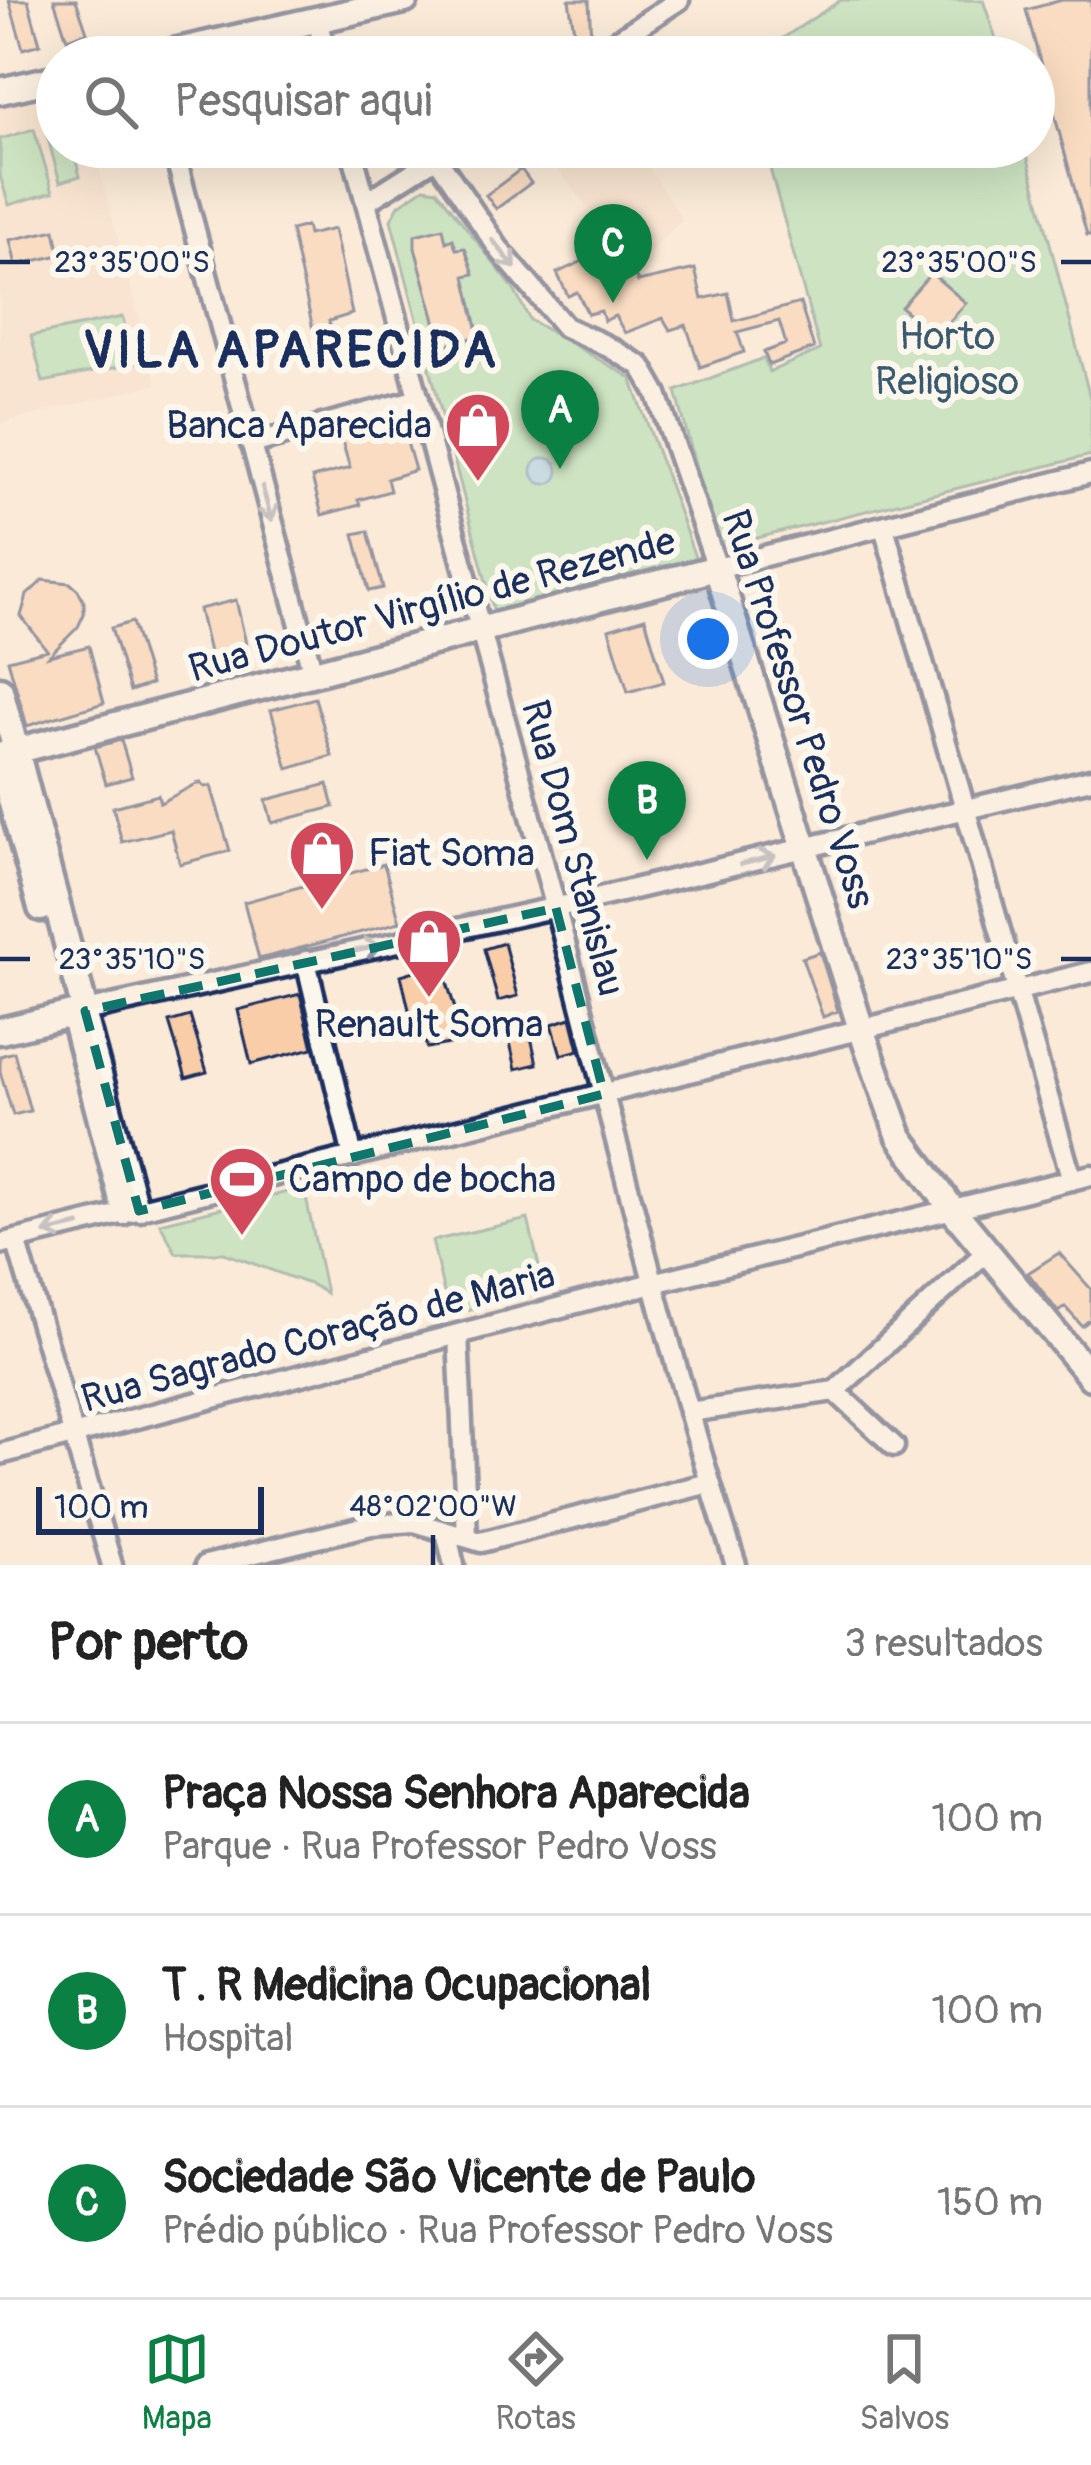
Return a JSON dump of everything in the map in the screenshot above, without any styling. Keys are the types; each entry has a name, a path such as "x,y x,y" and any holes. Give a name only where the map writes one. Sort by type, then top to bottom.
{"main road":[{"path":"245,36 405,0"},
{"path":"0,91 36,83"},
{"name":"Rua Doutor Virgílio de Rezende","path":"6,755 716,568"},
{"name":"Rua Professor Pedro Voss","path":"716,568 861,1029 900,1137 952,1209 1091,1376"},
{"path":"0,690 6,755 77,1013 0,1031"}],"street":[{"path":"623,36 679,0"},
{"path":"317,20 321,36"},
{"path":"179,168 313,674"},
{"name":"Rua Dom Stanislau","path":"357,168 653,1283 736,1565"},
{"path":"366,202 420,168"},
{"name":"Rua Professor Pedro Voss","path":"454,168 499,249 565,326 641,366 657,394 716,568"},
{"path":"251,444 419,399"},
{"name":"Rua Doutor Virgílio de Rezende","path":"716,568 1091,473"},
{"path":"884,527 1017,990 1082,1178"},
{"path":"131,1213 77,1013 556,908 1091,779"},
{"path":"306,961 353,1157"},
{"path":"112,1565 8,1242 1091,971"},
{"name":"Rua Sagrado Coração de Maria","path":"0,1454 653,1283 1082,1178"},
{"path":"689,1412 836,1391 987,1251"},
{"path":"458,1334 466,1537"},
{"path":"836,1391 894,1446"},
{"path":"206,1565 371,1525 414,1522 481,1542 709,1483"},
{"path":"446,1532 454,1565"}],"highlighted area":[{"path":"556,908 604,1094 139,1211 85,1011"}],"shaded area":[{"path":"36,90 36,168 99,168 156,384 0,423 0,100"},
{"path":"557,168 649,168 682,220 635,265"}],"green space":[{"path":"841,0 983,0 995,36 786,36"},
{"path":"34,129 36,168 46,168 53,192 9,205 0,176 0,139"},
{"path":"56,168 78,168 80,176 60,182"},
{"name":"Horto Religioso","path":"770,168 1030,168 1091,402 1091,455 717,548 676,391 764,358 769,372 820,350"},
{"path":"424,188 437,190 513,288 530,320 631,378 696,560 494,612 391,220 399,205"},
{"path":"122,317 137,363 43,382 31,336"},
{"name":"Campo de bocha","path":"304,1188 326,1293 224,1253 176,1253 160,1223"},
{"path":"528,1219 545,1292 449,1314 432,1241"}],"water":[{"path":"545,458 558,471 545,484 532,471"}],"building":[{"path":"9,0 28,0 38,36 36,45 23,49"},
{"path":"54,0 76,0 87,32 66,36"},
{"path":"569,0 589,0 591,36 575,36"},
{"path":"1062,0 1091,0 1091,235 1087,235 1055,117 1055,36 1033,36 1026,10"},
{"path":"521,169 531,183 496,209 486,195"},
{"path":"306,226 308,235 334,229 352,314 313,329 291,230"},
{"path":"443,228 446,242 453,239 456,249 465,248 474,274 465,276 479,336 442,346 415,235"},
{"path":"55,230 60,255 16,265 10,240"},
{"path":"594,256 606,283 632,270 638,282 695,269 702,299 728,293 734,321 800,303 814,348 769,365 764,352 786,344 779,321 737,332 744,352 700,367 686,325 670,330 663,318 625,333 615,316 604,321 601,311 588,314 577,292 568,296 557,273"},
{"path":"931,273 966,303 936,337 901,307"},
{"path":"400,418 415,470 387,479 390,491 322,515 312,478 350,468 340,434"},
{"path":"368,531 383,588 369,591 354,534"},
{"path":"43,580 70,583 84,602 78,627 49,656 89,646 104,703 27,726 8,660 47,650 21,616 27,595"},
{"path":"236,600 250,661 213,670 199,609"},
{"path":"645,618 664,682 628,692 609,629"},
{"path":"132,622 151,684 130,691 111,628"},
{"path":"315,698 332,756 288,769 271,710"},
{"path":"121,740 132,777 106,784 95,747"},
{"path":"200,782 211,786 230,851 180,864 171,830 122,842 113,807 158,795 160,803"},
{"path":"328,784 334,807 272,823 266,800"},
{"name":"Fiat Soma","path":"384,864 400,922 259,959 244,902"},
{"path":"504,943 518,996 498,1001 484,949"},
{"path":"820,952 838,1011 823,1017 802,958"},
{"name":"Renault Soma","path":"441,963 465,1041 427,1048 421,1026 413,1027 401,975"},
{"path":"300,994 313,1048 251,1064 238,1010"},
{"path":"190,1016 207,1072 186,1078 169,1022"},
{"path":"571,1018 579,1050 561,1055 552,1024"},
{"path":"528,1024 537,1064 516,1069 507,1029"},
{"path":"14,1052 30,1111 13,1115 0,1056"},
{"path":"1059,1253 1091,1289 1091,1319 1082,1326 1065,1307 1058,1312 1028,1273"}],"place":[{"name":"Sociedade São Vicente de Paulo","path":"613,303"},
{"name":"Praça Nossa Senhora Aparecida","path":"560,469"},
{"name":"Banca Aparecida","path":"478,484"},
{"name":"T . R Medicina Ocupacional","path":"647,860"},
{"name":"Fiat Soma","path":"322,912"},
{"name":"Renault Soma","path":"429,1000"},
{"name":"Campo de bocha","path":"242,1238"}],"district":[{"name":"VILA APARECIDA","path":"291,351"}]}
